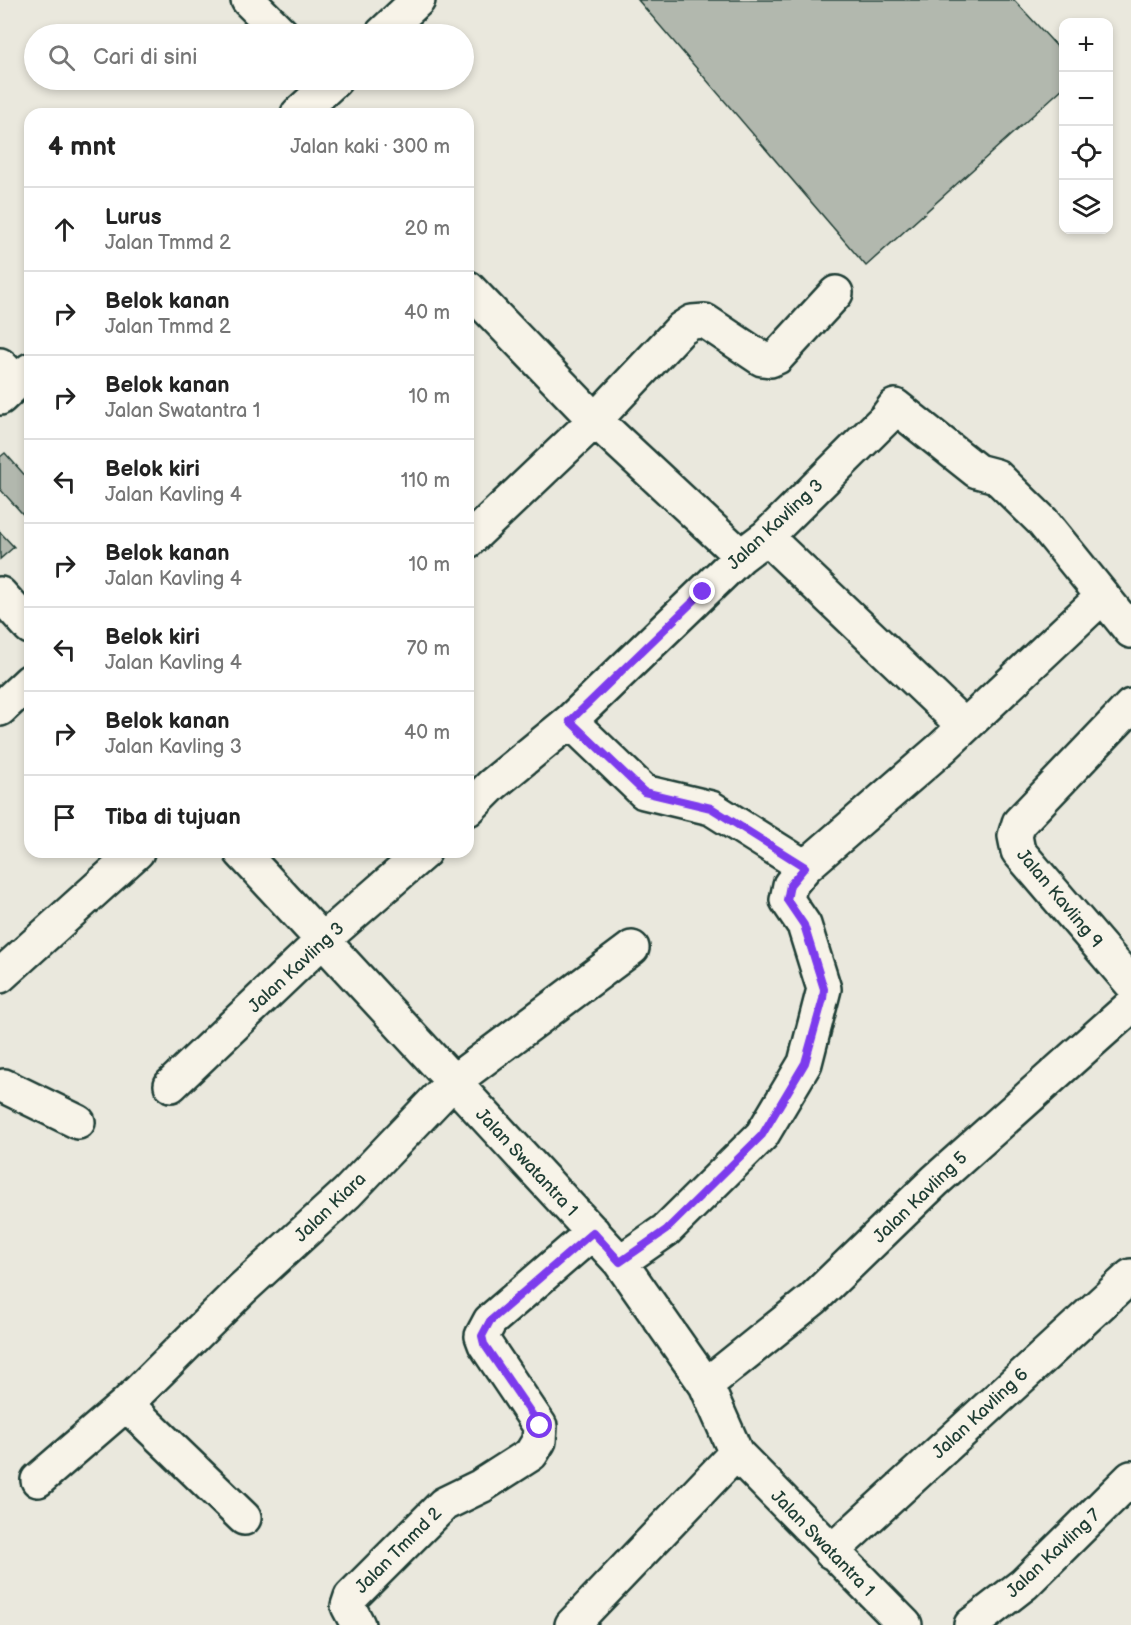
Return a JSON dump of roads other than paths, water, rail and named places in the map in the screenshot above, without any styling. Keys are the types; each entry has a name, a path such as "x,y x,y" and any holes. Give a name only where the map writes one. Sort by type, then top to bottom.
{"street":[{"path":"248,0 272,24"},
{"path":"393,24 418,0"},
{"path":"304,108 321,90"},
{"path":"474,536 595,420 681,329 692,322 705,321 762,359 770,360 777,357 836,293"},
{"path":"474,294 595,420 754,547 963,726"},
{"name":"Jalan Kavling 3","path":"474,803 492,785 570,721 754,547 886,418 895,406 977,471 996,476 1042,521 1103,596"},
{"path":"0,594 24,620"},
{"path":"620,1262 666,1230 762,1135 805,1063 824,989 804,925 787,900 790,885 805,867 943,747 1103,596 1131,631"},
{"path":"0,709 24,687"},
{"name":"Jalan Kavling 9","path":"1131,706 1019,823 1015,836 1018,851 1131,983"},
{"path":"570,721 644,792 711,808 805,867"},
{"path":"0,976 130,858"},
{"name":"Jalan Swatantra 1","path":"247,858 620,1262 706,1385 736,1453 905,1625"},
{"name":"Jalan Kavling 3","path":"171,1085 323,940 417,858"},
{"name":"Jalan Kiara","path":"38,1480 126,1404 242,1289 347,1193 453,1082 632,948"},
{"name":"Jalan Kavling 5","path":"706,1385 813,1299 943,1173 1131,1006"},
{"path":"1,1086 78,1122"},
{"name":"Jalan Tmmd 2","path":"358,1625 348,1606 351,1597 444,1504 481,1486 531,1454 540,1441 540,1426 484,1344 482,1336 490,1321 593,1232"},
{"name":"Jalan Kavling 6","path":"831,1552 1131,1275"},
{"path":"126,1404 244,1518"},
{"path":"572,1625 736,1453"},
{"name":"Jalan Kavling 7","path":"971,1625 1024,1584 1131,1478"}]}
